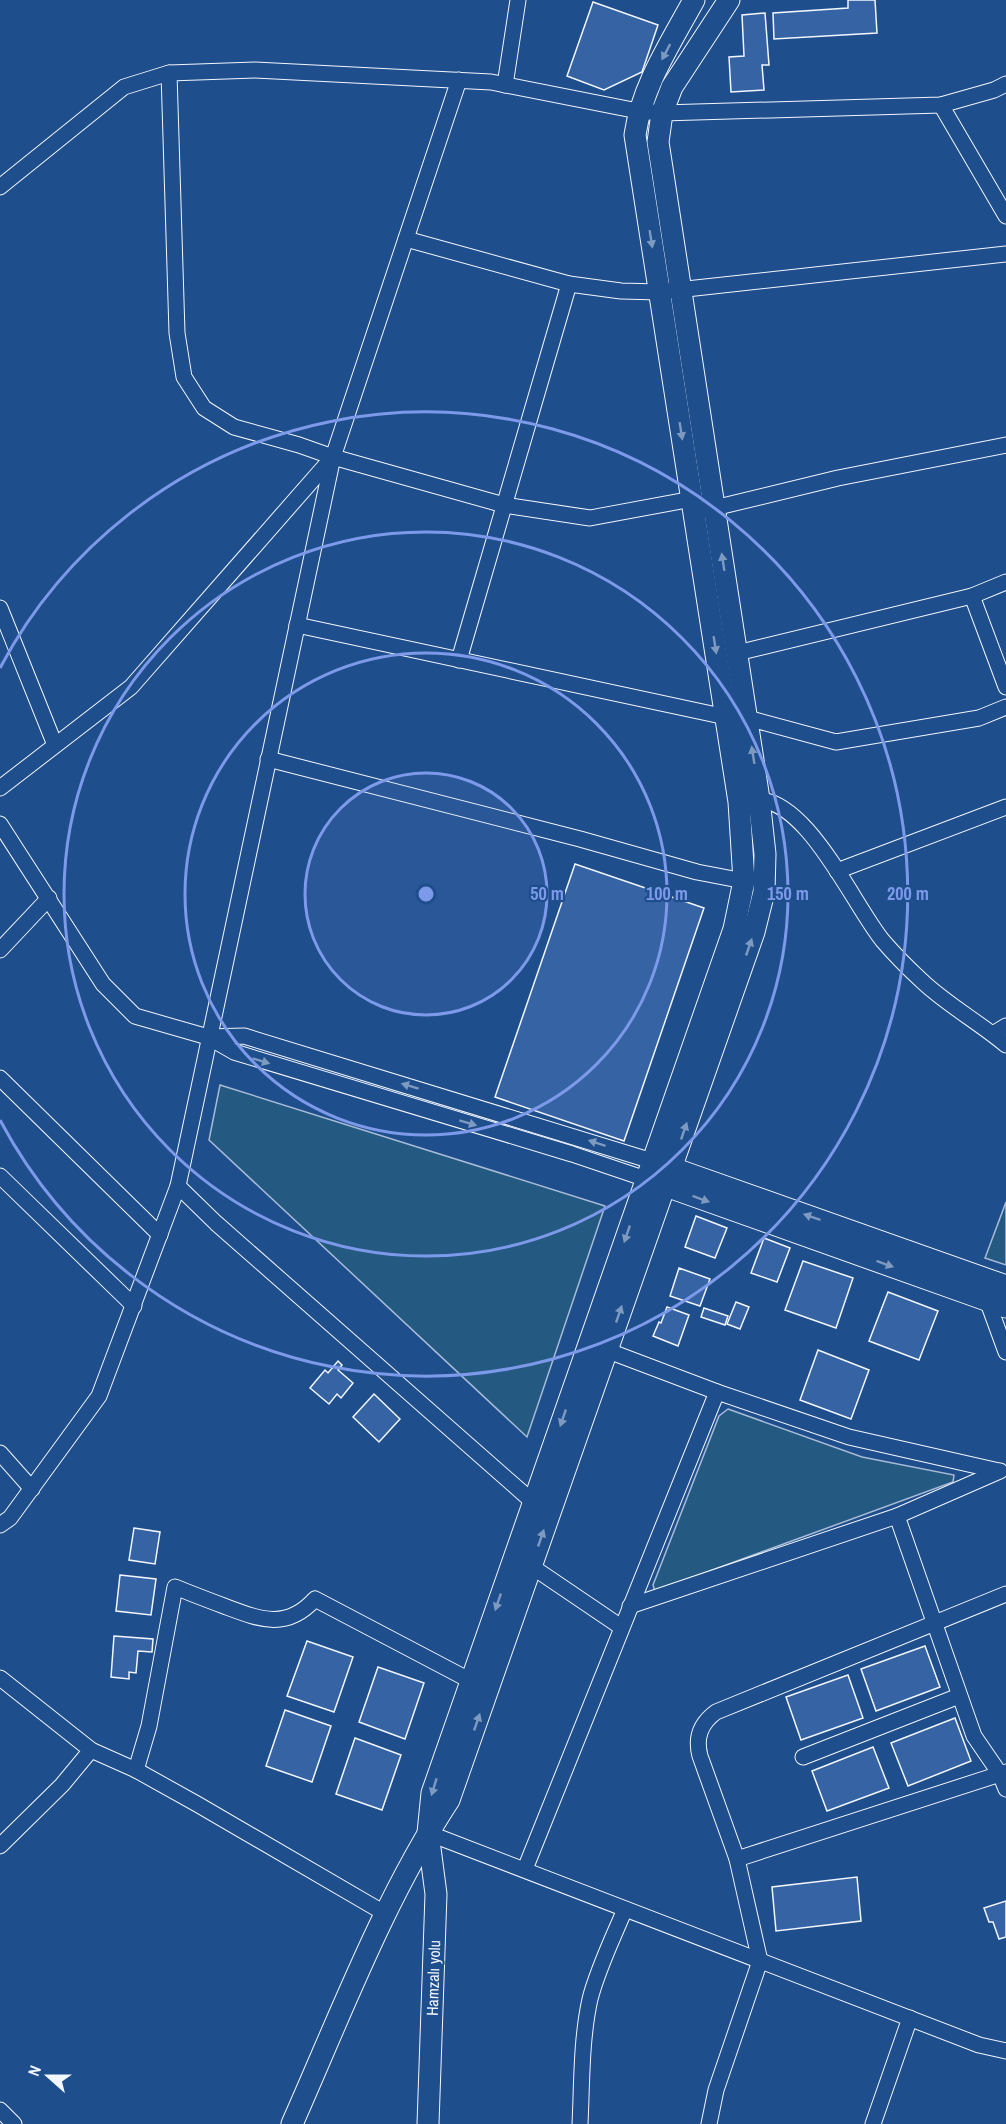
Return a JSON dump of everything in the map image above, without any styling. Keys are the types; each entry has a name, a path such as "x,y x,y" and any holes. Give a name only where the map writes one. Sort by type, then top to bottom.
{"main road":[{"path":"428,1833 432,1793 471,1682 542,1505 659,1173 754,932 764,892 765,854 749,800 736,718 693,506 635,135 638,111 649,84 694,0"},
{"path":"729,0 672,87 662,113 658,142 737,653 736,718"},
{"path":"659,1173 734,929 744,881 749,800"},
{"path":"659,1173 1006,1286"},
{"path":"659,1173 996,1304"},
{"path":"292,2124 386,1914 428,1833 449,1800 531,1566 542,1505"},
{"name":"Hamzalı yolu","path":"428,1833 436,1894 428,2124"}],"street":[{"path":"505,85 518,0"},
{"path":"0,187 124,87 169,74 255,70 491,82 638,111 662,113 941,105 994,90 1006,84"},
{"path":"169,74 177,333 184,377 204,408 234,427 504,505 590,518 693,506 715,508 838,478 1006,445"},
{"path":"0,1525 10,1518 99,1396 178,1186 333,457 459,80"},
{"path":"941,105 1006,216"},
{"path":"406,239 569,284 621,291 659,292 1006,254"},
{"path":"459,660 569,284"},
{"path":"0,788 131,687 333,457"},
{"path":"737,653 972,596 1006,582"},
{"path":"972,596 1006,687"},
{"path":"0,608 55,745"},
{"path":"297,625 736,718 836,742 979,718 1006,707"},
{"path":"268,759 580,839 697,872 744,881"},
{"path":"749,800 788,810 806,829 837,871 883,941 923,983 999,1030 1006,1044"},
{"path":"837,871 1006,807"},
{"path":"0,824 103,984 135,1016 208,1037 234,1052 572,1155 659,1173"},
{"path":"0,950 49,898"},
{"path":"0,1078 160,1234"},
{"path":"0,1176 134,1306"},
{"path":"178,1186 216,1223 542,1505"},
{"path":"984,1278 996,1304 1006,1352"},
{"path":"598,1347 717,1392 849,1437 1002,1470"},
{"path":"525,1869 717,1392"},
{"path":"0,1453 32,1489"},
{"path":"630,1606 897,1516 1002,1470"},
{"path":"737,1859 1004,1778 974,1736 897,1516"},
{"path":"531,1566 621,1627"},
{"path":"136,1770 149,1726 175,1587 250,1616 268,1620 294,1615 315,1599 471,1682"},
{"path":"709,2124 716,2090 760,1961 737,1859 698,1749 699,1735 705,1722 716,1712 1006,1594"},
{"path":"0,1678 92,1750 198,1803 386,1914"},
{"path":"803,1757 959,1696"},
{"path":"0,1846 62,1785 92,1750"},
{"path":"428,1833 910,2018 979,2044 1006,2051"},
{"path":"580,2124 584,2037 590,2001 598,1974 626,1909"},
{"path":"873,2124 910,2018"},
{"path":"0,2110 14,2124"}],"shaded area":[{"path":"220,1085 605,1206 527,1437 209,1140"},
{"path":"1006,1202 1006,1265 985,1258"},
{"path":"728,1409 862,1457 954,1475 953,1482 655,1591 653,1585 719,1416"}],"building":[{"path":"848,0 875,0 877,33 774,39 773,13 848,8"},
{"path":"593,2 658,25 642,72 604,90 567,76"},
{"path":"765,13 769,65 762,65 764,90 731,92 729,57 744,56 742,15"},
{"path":"575,864 704,908 624,1141 495,1097"},
{"path":"696,1216 727,1228 715,1258 685,1247"},
{"path":"764,1238 790,1248 777,1282 751,1273"},
{"path":"803,1261 853,1278 836,1328 785,1310"},
{"path":"679,1268 710,1279 700,1306 670,1296"},
{"path":"888,1292 938,1311 919,1360 869,1341"},
{"path":"736,1302 749,1307 740,1329 727,1324"},
{"path":"667,1307 689,1315 678,1346 653,1336"},
{"path":"704,1308 728,1316 725,1325 701,1317"},
{"path":"818,1350 869,1370 851,1419 800,1400"},
{"path":"338,1361 342,1365 338,1370 353,1383 341,1398 337,1394 329,1404 310,1388 325,1370 328,1373"},
{"path":"374,1394 400,1419 379,1442 353,1417"},
{"path":"134,1528 160,1532 155,1564 129,1560"},
{"path":"120,1575 156,1579 151,1615 116,1611"},
{"path":"114,1636 153,1639 152,1652 138,1651 136,1673 129,1672 129,1679 111,1677"},
{"path":"307,1641 353,1657 334,1712 287,1696"},
{"path":"925,1646 940,1687 876,1711 861,1669"},
{"path":"378,1667 424,1683 405,1739 359,1722"},
{"path":"848,1675 863,1718 801,1740 786,1697"},
{"path":"285,1710 331,1726 312,1782 266,1766"},
{"path":"955,1718 971,1761 908,1786 891,1743"},
{"path":"355,1738 401,1755 382,1810 336,1794"},
{"path":"873,1747 889,1788 827,1811 812,1771"},
{"path":"857,1877 861,1921 776,1931 772,1887"},
{"path":"1006,1901 1006,1937 999,1939 993,1922 989,1922 984,1908"}]}
